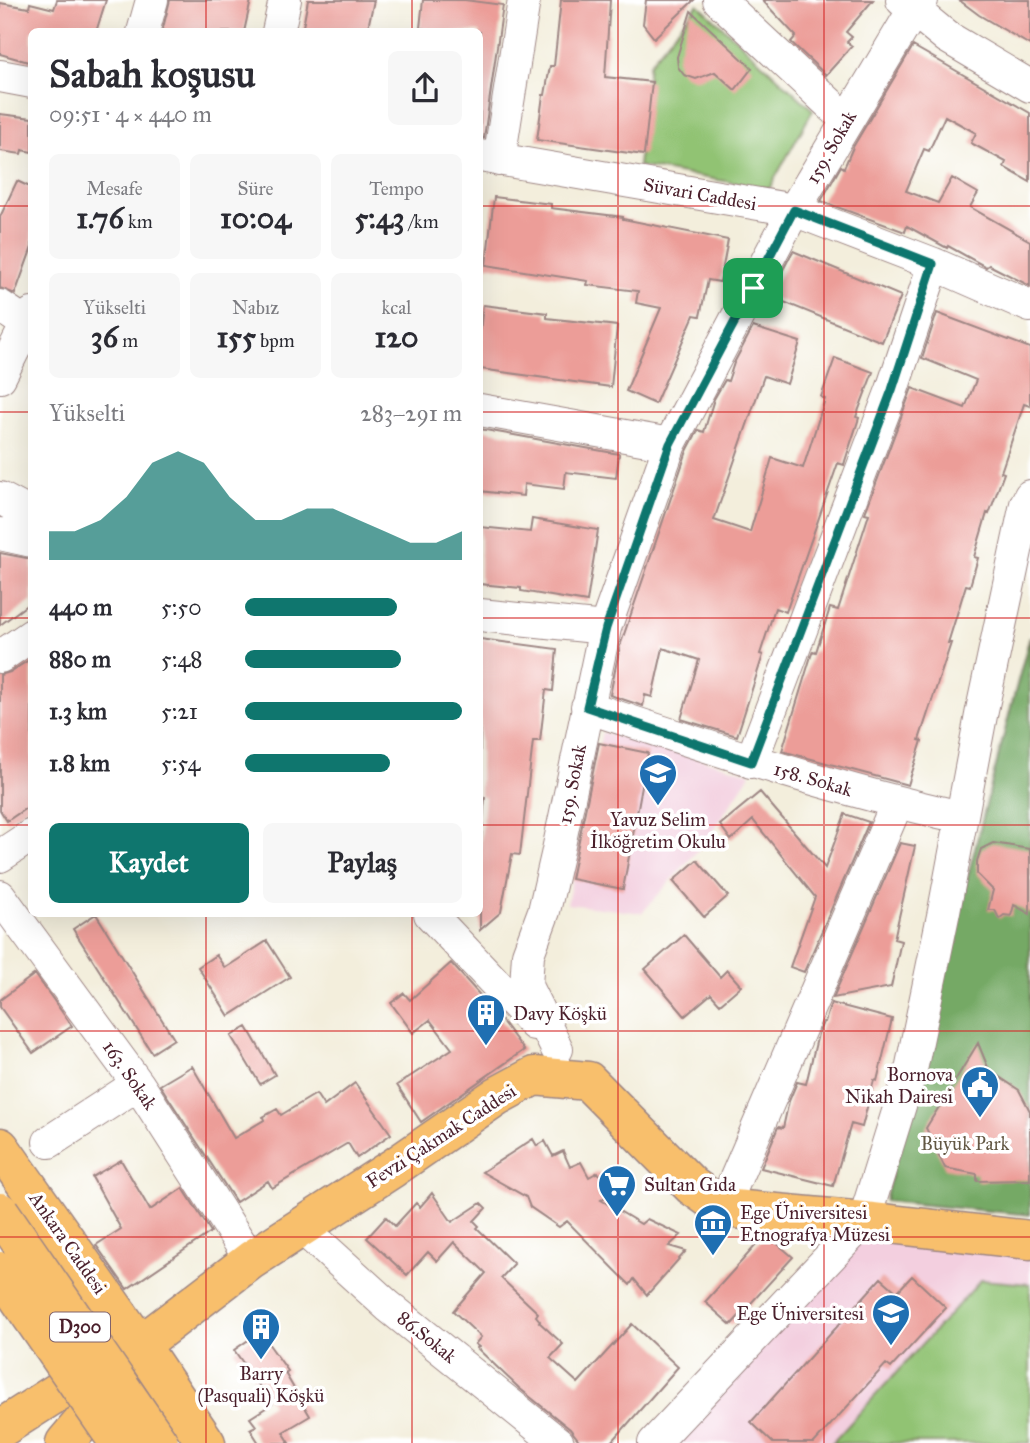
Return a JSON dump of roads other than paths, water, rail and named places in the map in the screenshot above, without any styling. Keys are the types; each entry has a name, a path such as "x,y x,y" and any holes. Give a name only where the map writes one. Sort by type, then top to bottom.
{"main road":[{"name":"Fevzi Çakmak Caddesi","path":"140,1345 251,1260 498,1096 534,1076 588,1081"},
{"path":"588,1081 692,1186 723,1208 1030,1240"},
{"name":"Ankara Caddesi","path":"0,1147 206,1442"},
{"name":"Ankara Caddesi","path":"0,1212 159,1443"},
{"name":"D300","path":"0,1271 119,1443"},
{"path":"0,1429 89,1371 140,1345"},
{"path":"65,1443 130,1367 140,1345"}],"street":[{"path":"144,28 152,0"},
{"path":"279,28 285,0"},
{"path":"489,158 524,0"},
{"path":"719,0 847,120"},
{"path":"912,4 947,37 1030,86"},
{"name":"159. Sokak","path":"557,1049 526,986 528,954 544,911 606,628 670,444 794,210 912,4"},
{"path":"0,76 28,81"},
{"name":"Süvari Caddesi","path":"489,158 794,210 933,264 1030,306"},
{"path":"751,762 892,390 933,264"},
{"path":"0,306 28,319"},
{"path":"0,377 28,321"},
{"path":"483,411 670,444"},
{"path":"0,498 28,513"},
{"path":"654,1443 864,1221 911,1070 961,817 1029,502"},
{"path":"0,534 28,540"},
{"path":"483,615 606,628"},
{"path":"0,657 28,638"},
{"name":"158. Sokak","path":"587,707 751,762 897,803 961,817"},
{"path":"723,1208 897,803"},
{"path":"0,856 28,838"},
{"name":"163. Sokak","path":"0,896 138,1084 251,1260"},
{"path":"433,917 588,1081"},
{"path":"49,1142 138,1084"},
{"name":"86.Sokak","path":"301,1227 388,1306 558,1443"}],"place":[{"name":"Yavuz Selim İlköğretim Okulu","path":"658,807"},
{"name":"Davy Köşkü","path":"486,1047"},
{"name":"Bornova Nikah Dairesi","path":"980,1119"},
{"name":"Sultan Gıda","path":"617,1218"},
{"name":"Ege Üniversitesi Etnografya Müzesi","path":"713,1257"},
{"name":"Ege Üniversitesi","path":"891,1347"},
{"name":"Barry (Pasquali) Köşkü","path":"261,1361"}],"park label":[{"name":"Büyük Park","path":"965,1143"}]}
